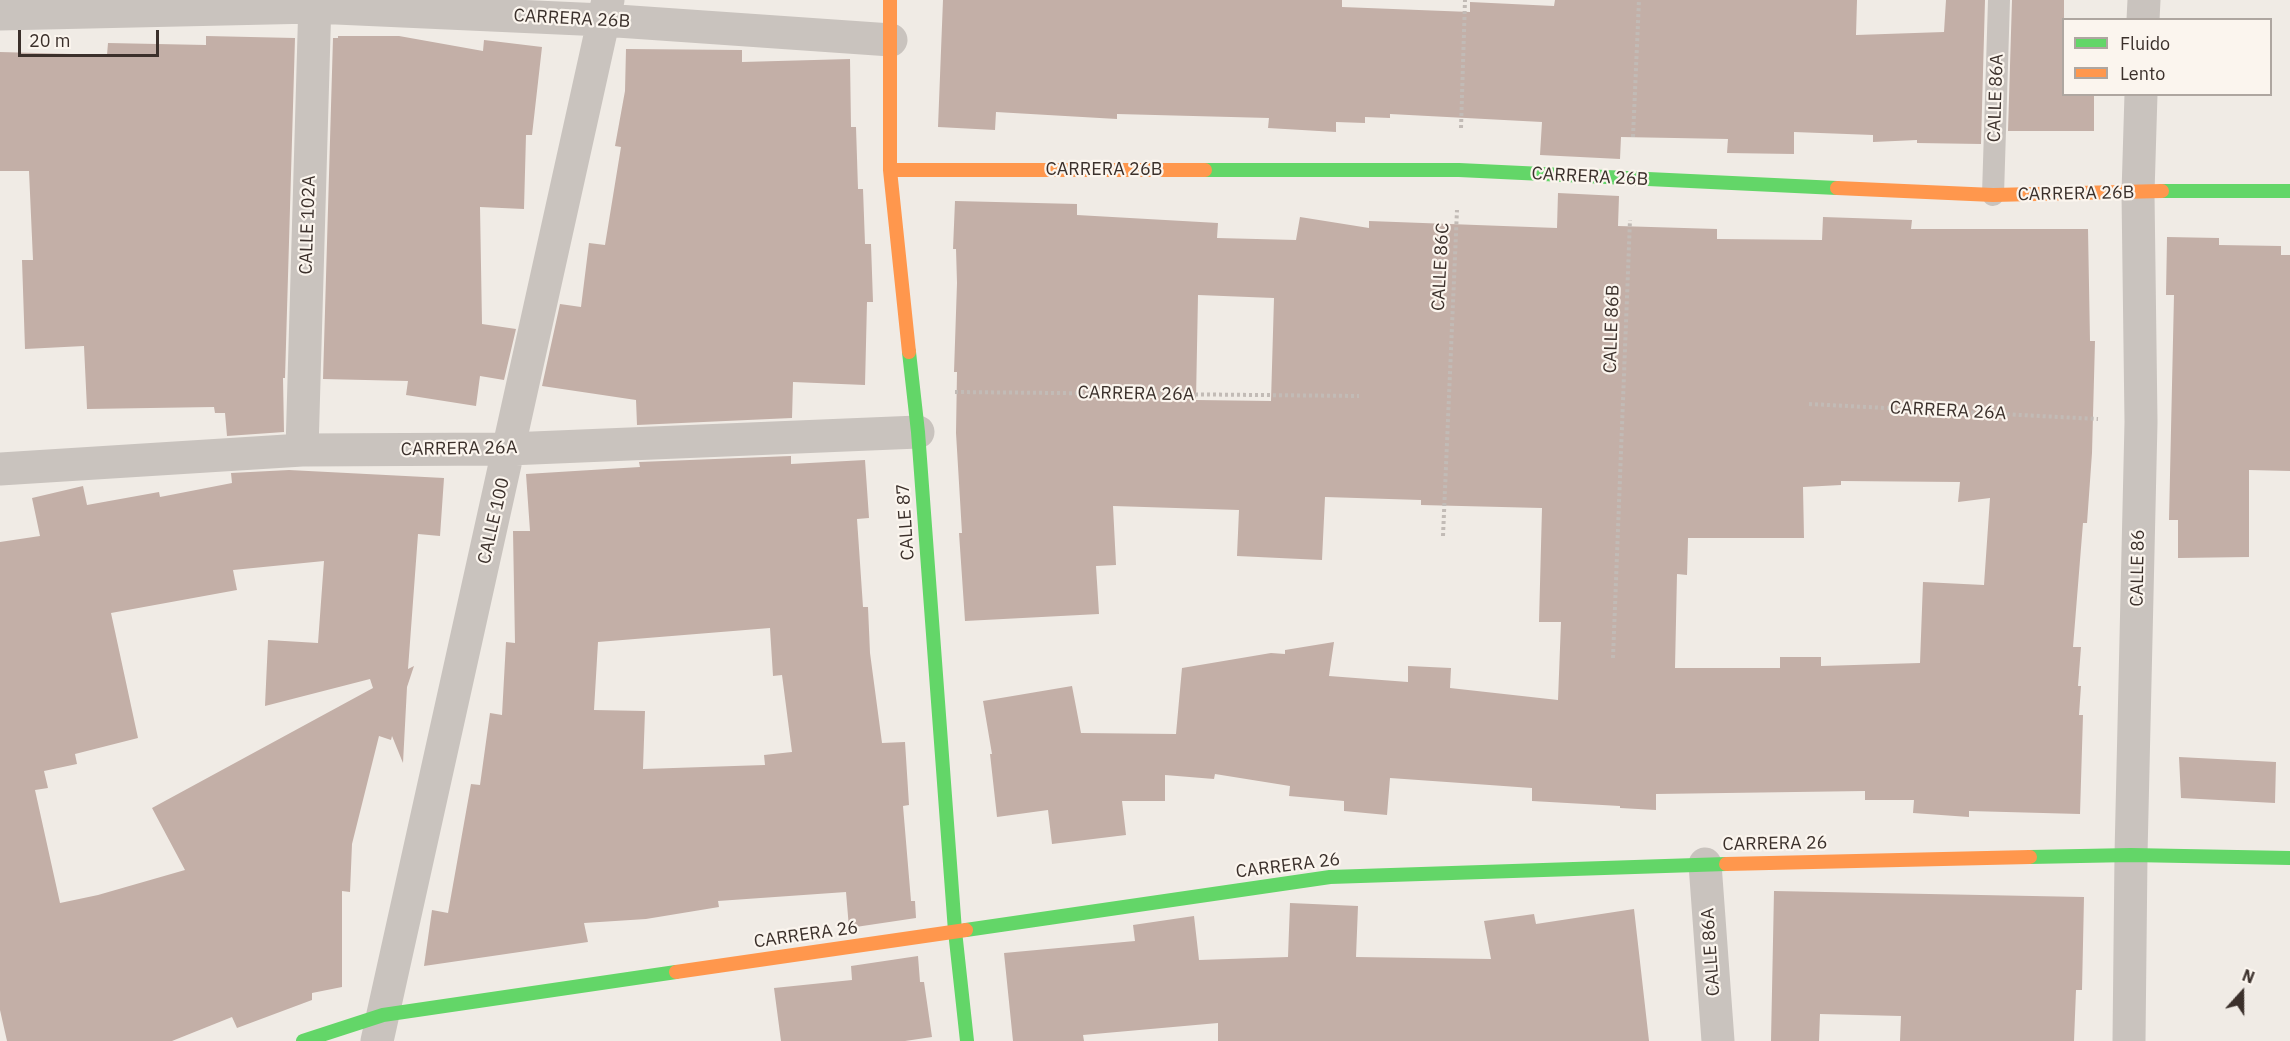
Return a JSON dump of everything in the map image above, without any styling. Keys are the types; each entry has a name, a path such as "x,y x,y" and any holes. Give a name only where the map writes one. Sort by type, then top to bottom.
{"street":[{"name":"CALLE 87","path":"890,0 890,170 918,432 955,931 967,1041"},
{"path":"2143,18 2144,0"},
{"name":"CARRERA 26B","path":"0,14 314,4 605,10 891,40"},
{"name":"CALLE 102A","path":"302,450 314,4"},
{"name":"CALLE 100","path":"380,1028 605,10"},
{"name":"CALLE 86","path":"2129,1041 2141,422 2138,193 2141,96"},
{"name":"CARRERA 26B","path":"890,170 1459,171 1993,195 2230,189 2290,191"},
{"name":"CARRERA 26A","path":"0,469 302,450 509,449 918,432"},
{"name":"CARRERA 26","path":"303,1041 955,931 1330,877 1705,864 2131,855 2290,858"},
{"name":"CALLE 86A","path":"1705,864 1718,1041"}],"lane":[{"name":"CALLE 86A","path":"1993,195 1999,0"}],"path":[{"name":"CALLE 86C","path":"1443,536 1465,0"},
{"name":"CALLE 86B","path":"1613,658 1639,0"},
{"name":"CARRERA 26A","path":"914,392 1359,396"},
{"name":"CARRERA 26A","path":"1809,404 2088,419"}],"building":[{"path":"943,0 1342,0 1342,7 1470,12 1470,2 1554,6 1555,0 1857,0 1856,35 1944,32 1946,0 1985,0 1981,144 1917,143 1917,140 1873,142 1873,135 1794,132 1794,154 1727,153 1728,139 1621,137 1620,159 1540,155 1542,122 1390,114 1390,118 1365,117 1365,123 1336,122 1336,132 1268,128 1269,118 1117,114 1117,119 996,112 995,130 938,127"},
{"path":"2012,0 2064,0 2062,96 2094,96 2094,131 2008,131"},
{"path":"206,36 295,38 285,378 283,378 284,432 227,436 225,413 215,413 214,407 87,409 84,346 25,349 22,260 33,260 29,171 0,171 0,52 107,55 108,43 206,45"},
{"path":"338,36 399,36 483,51 484,40 542,47 532,135 526,135 524,209 480,207 482,324 516,329 504,380 480,376 476,406 406,395 408,381 323,379 333,38 338,38"},
{"path":"626,49 742,50 742,62 850,59 851,127 856,127 858,189 863,189 865,244 871,244 873,302 867,302 865,385 793,382 792,418 637,425 636,400 542,386 560,304 581,307 589,243 605,245 621,147 615,146 625,91"},
{"path":"1558,193 1619,196 1618,226 1717,229 1717,239 1822,240 1823,217 1912,220 1911,229 2088,229 2090,341 2095,341 2092,453 2087,523 2083,523 2073,647 2081,647 2078,686 2081,686 2079,715 2083,715 2080,814 1969,811 1969,817 1913,813 1914,800 1865,800 1865,791 1656,794 1656,810 1532,801 1532,788 1390,778 1387,815 1344,811 1344,801 1289,796 1290,786 1215,774 1214,779 1165,775 1165,801 1122,801 1126,835 1052,844 1048,810 997,817 990,754 992,754 983,701 1072,686 1081,733 1176,734 1182,668 1271,653 1285,654 1285,650 1334,642 1329,676 1408,682 1408,666 1451,668 1450,688 1558,700 1561,622 1539,622 1542,508 1421,505 1421,500 1325,497 1322,560 1237,556 1239,510 1113,506 1116,565 1096,566 1099,614 965,621 959,533 962,533 956,433 957,372 954,372 957,283 956,249 953,249 955,201 1077,204 1077,215 1218,223 1217,238 1296,240 1300,217 1369,228 1369,221 1557,228","holes":["1198,295 1274,298 1271,401 1196,400","1841,481 1960,482 1958,502 1990,498 1984,585 1923,582 1920,663 1821,666 1821,657 1780,657 1780,668 1675,668 1677,574 1687,575 1688,538 1804,538 1803,487 1841,485"]},
{"path":"2167,237 2219,238 2219,245 2281,246 2281,255 2290,255 2290,471 2249,470 2249,557 2178,558 2178,520 2169,520 2174,295 2166,295"},
{"path":"791,456 791,464 865,460 869,518 857,519 863,607 868,607 870,653 882,743 905,742 909,805 903,806 911,901 915,901 916,918 849,928 846,892 718,901 719,907 646,919 584,923 588,942 424,966 432,910 448,913 471,784 480,785 490,713 502,715 506,642 515,643 513,531 530,531 526,474 640,467 639,462","holes":["770,628 773,676 782,675 792,752 764,755 765,765 643,769 645,711 594,710 598,642"]},
{"path":"289,470 444,478 440,536 418,534 408,669 414,666 407,687 403,763 392,736 391,740 379,736 352,844 350,892 342,891 342,987 312,993 312,1000 237,1028 232,1017 172,1041 7,1041 0,1010 0,542 40,536 32,498 83,486 87,505 159,492 160,497 232,483 231,473","holes":["324,561 318,643 268,640 265,706 370,679 373,688 152,808 185,870 98,895 60,903 35,790 48,788 44,771 77,764 75,754 138,738 111,613 237,590 233,570"]},
{"path":"2179,757 2276,762 2275,803 2181,798"},
{"path":"1774,891 2084,897 2082,990 2076,990 2074,1041 1900,1041 1901,1016 1820,1014 1819,1041 1771,1041"},
{"path":"1290,903 1358,906 1356,957 1491,959 1484,921 1534,914 1536,924 1634,909 1649,1041 1218,1041 1218,1023 1083,1035 1084,1041 1013,1041 1004,953 1135,941 1133,925 1194,916 1199,960 1288,957"},
{"path":"918,956 920,982 924,982 932,1037 905,1041 781,1041 774,988 852,980 851,966"}],"traffic: fast":[{"path":"1205,170 1459,170 1837,188"},
{"path":"2162,191 2290,191"},
{"path":"909,352 918,432 955,931 967,1041"},
{"path":"2030,857 2131,855 2290,858"},
{"path":"966,930 1330,877 1726,864"},
{"path":"303,1041 383,1015 676,972"}],"traffic: slow":[{"path":"890,0 890,170 909,352"},
{"path":"890,170 1205,170"},
{"path":"1837,188 1993,195 2162,191"},
{"path":"1726,864 2030,857"},
{"path":"676,972 966,930"}]}
